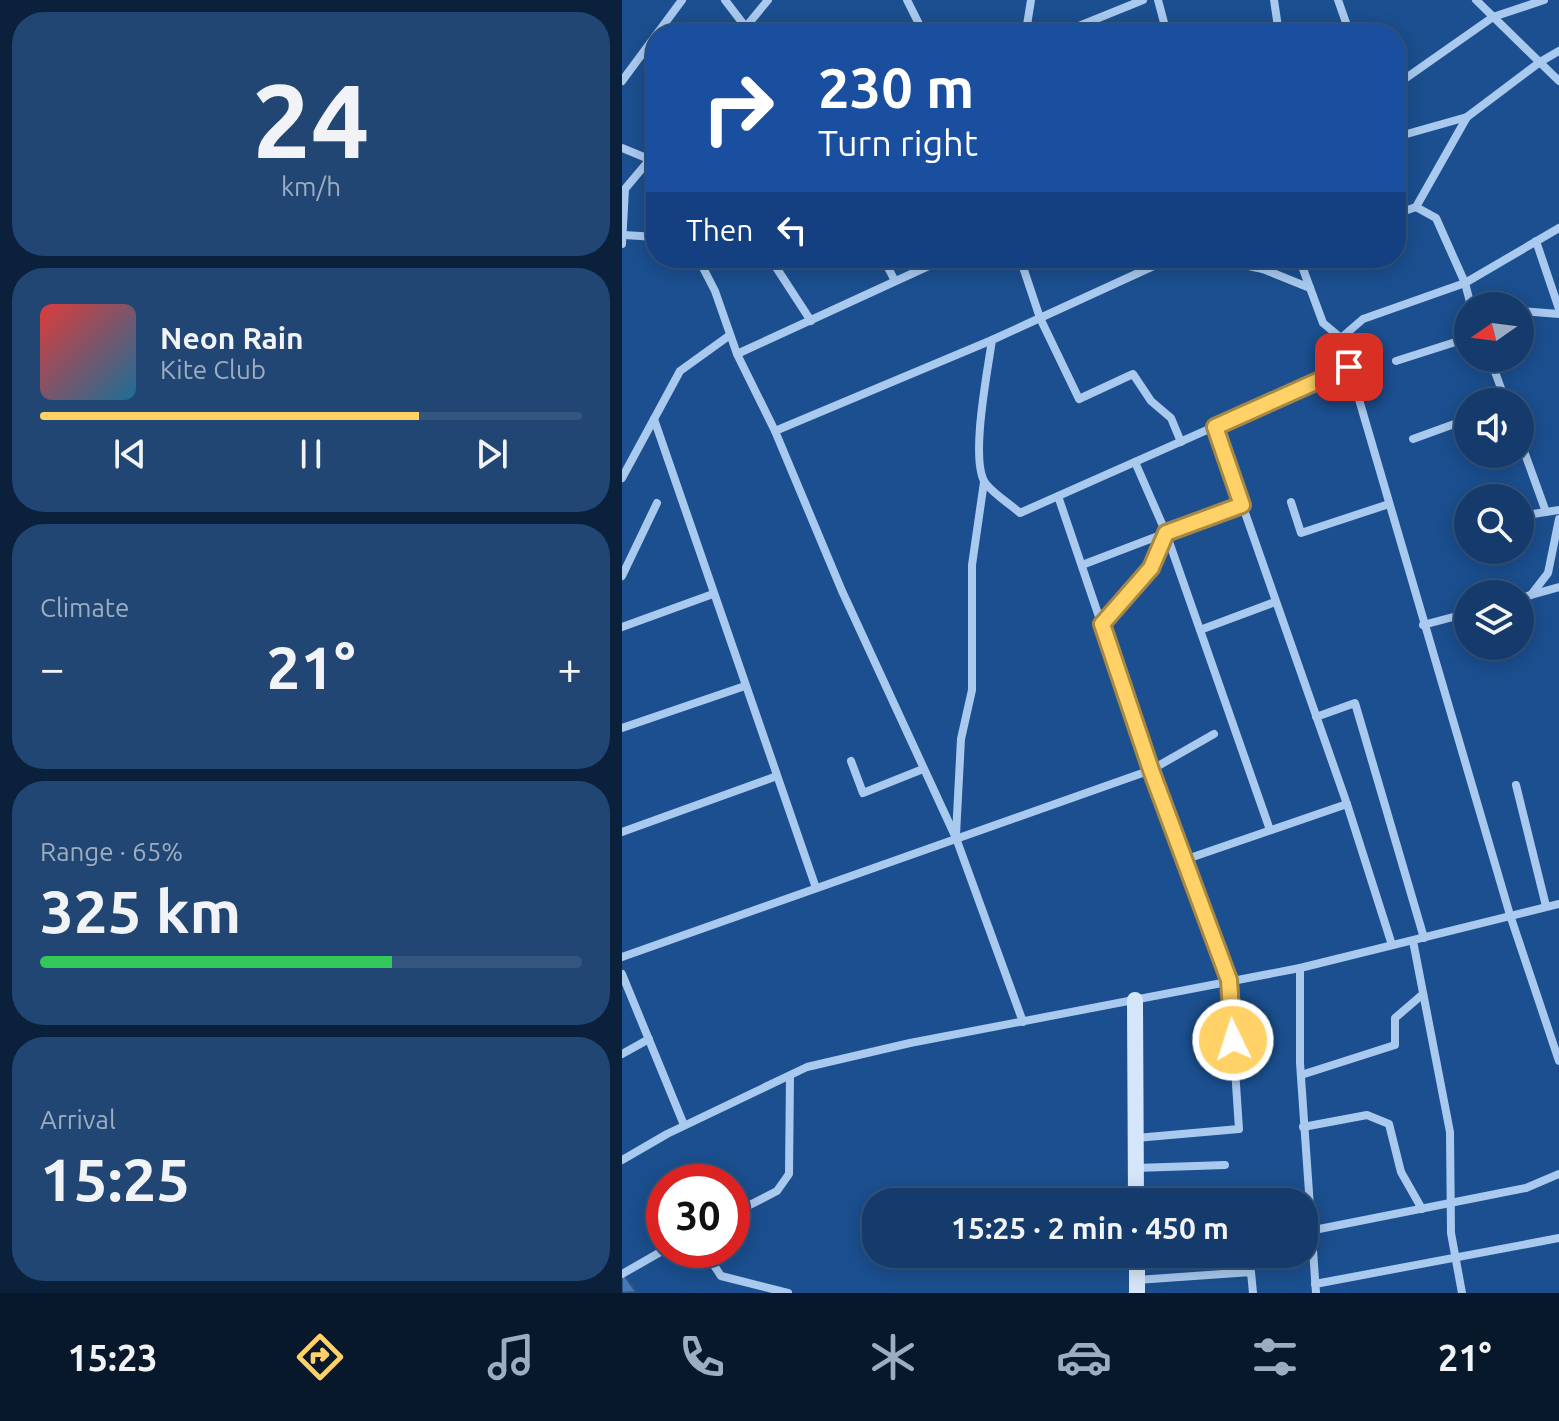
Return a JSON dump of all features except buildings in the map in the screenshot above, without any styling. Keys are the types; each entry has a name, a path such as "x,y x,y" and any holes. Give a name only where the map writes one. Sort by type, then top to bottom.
{"street":[{"path":"664,24 682,0"},
{"path":"725,0 744,24"},
{"path":"753,24 768,0"},
{"path":"907,0 919,24"},
{"path":"1027,24 1031,0"},
{"path":"1084,24 1143,0"},
{"path":"1158,0 1164,24"},
{"path":"1274,0 1278,24"},
{"path":"1338,0 1346,24"},
{"path":"1476,0 1559,81"},
{"path":"1406,78 1493,17 1544,0"},
{"path":"624,76 646,47"},
{"path":"1406,134 1467,117 1559,51"},
{"path":"1406,210 1416,207 1467,117"},
{"path":"622,148 646,155"},
{"path":"646,166 625,189 623,240 646,238"},
{"path":"1416,207 1436,218 1467,292"},
{"path":"1341,338 1363,319 1465,283 1559,228"},
{"path":"1534,311 1559,312 1536,241"},
{"path":"703,268 715,291 737,354 775,431 842,591 956,838 1023,1022"},
{"path":"777,268 811,321"},
{"path":"888,268 895,281"},
{"path":"737,354 924,268"},
{"path":"1023,268 1040,318 1079,399 1133,374 1151,401 1171,418 1181,442"},
{"path":"775,431 992,340 1149,268"},
{"path":"1258,268 1310,288"},
{"path":"1303,268 1323,323 1341,338 1510,915 1559,1061"},
{"path":"622,478 680,371 730,335"},
{"path":"956,838 961,739 972,690 972,565 984,482 979,435 992,340"},
{"path":"1396,361 1454,342"},
{"path":"984,482 1020,513 1349,367"},
{"path":"654,419 816,888"},
{"path":"1413,439 1454,424"},
{"path":"1215,427 1347,804 1392,945"},
{"path":"1135,462 1166,533 1270,830"},
{"path":"1530,468 1546,512"},
{"path":"1058,496 1151,770 1229,980 1239,1129 1136,1138"},
{"path":"1291,502 1301,533 1389,504"},
{"path":"622,576 657,503"},
{"path":"1082,565 1242,505"},
{"path":"1534,514 1559,510"},
{"path":"1534,591 1548,573 1559,519"},
{"path":"1102,624 1151,568 1166,533"},
{"path":"1534,594 1559,587"},
{"path":"622,627 713,594"},
{"path":"1200,630 1275,602"},
{"path":"1423,625 1454,617"},
{"path":"622,728 745,686"},
{"path":"1316,717 1355,703 1424,938"},
{"path":"622,957 1151,770 1214,734"},
{"path":"851,761 863,793 923,769"},
{"path":"622,832 777,776"},
{"path":"1516,785 1546,906"},
{"path":"1184,860 1347,804"},
{"path":"622,1160 684,1125 807,1067 1300,968 1559,904"},
{"path":"1413,941 1450,1132 1451,1233 1462,1293"},
{"path":"1300,968 1305,1188"},
{"path":"622,974 684,1125"},
{"path":"1301,1075 1395,1045 1395,1018 1423,994"},
{"path":"1135,1000 1136,1188"},
{"path":"622,1054 649,1039"},
{"path":"750,1205 777,1191 789,1174 790,1076"},
{"path":"1303,1127 1367,1115 1389,1124 1401,1172 1422,1209"},
{"path":"1136,1168 1225,1165"},
{"path":"1318,1230 1526,1188 1559,1174"},
{"path":"1312,1268 1315,1289 1559,1238"},
{"path":"622,1274 646,1260"},
{"path":"716,1268 721,1276 788,1293"},
{"path":"1137,1286 1251,1272 1253,1293"}],"route":[{"path":"1233,1040 1229,980 1151,770 1102,624 1151,568 1166,533 1242,505 1215,427 1349,367"}]}
